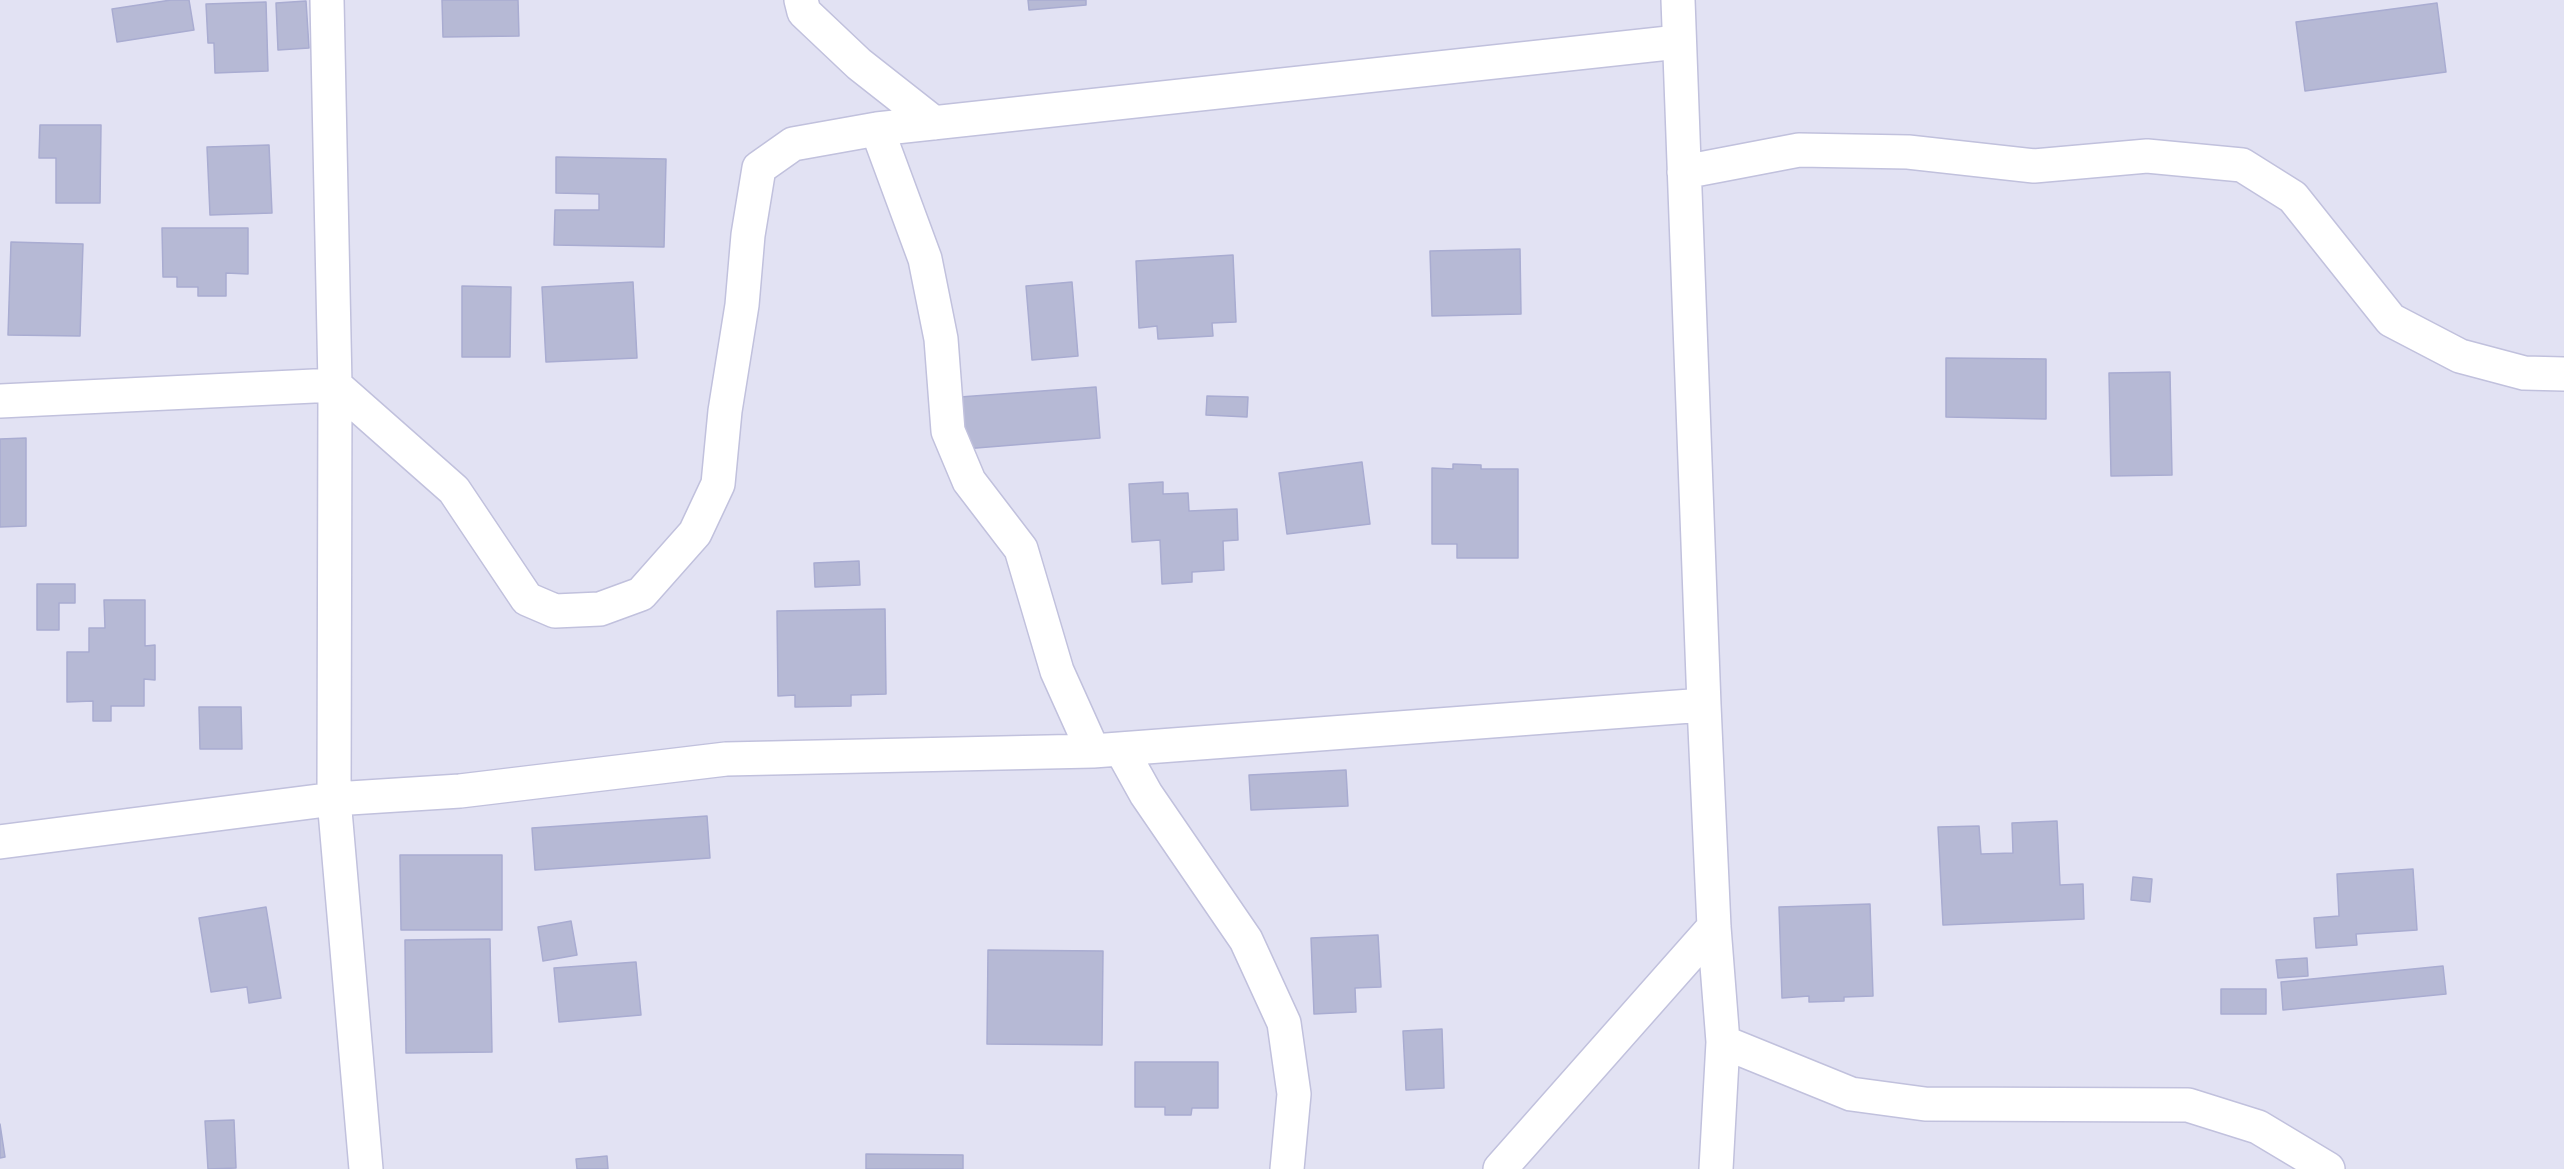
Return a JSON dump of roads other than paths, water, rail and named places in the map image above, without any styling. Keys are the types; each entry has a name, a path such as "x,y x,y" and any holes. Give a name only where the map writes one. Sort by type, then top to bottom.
{"street":[{"path":"327,0 335,385 334,799 366,1169"},
{"path":"801,0 804,12 859,64 934,123"},
{"path":"1678,0 1704,705 1714,927 1723,1042 1716,1169"},
{"path":"0,401 335,385 454,490 527,599 555,611 600,609 641,594 695,533 718,484 725,411 742,305 747,235 759,168 793,144 877,129 1678,42"},
{"path":"877,129 925,259 941,339 948,431 969,482 1021,549 1057,671 1107,750 1146,795 1246,940 1284,1023 1294,1094 1287,1169"},
{"path":"1684,172 1799,150 1908,152 2034,166 2147,156 2242,165 2292,196 2391,320 2460,356 2524,373 2564,374"},
{"path":"0,842 334,799 460,791 726,759 1107,750 1704,705"},
{"path":"1500,1169 1714,927"},
{"path":"1723,1042 1851,1094 1925,1104 2188,1105 2258,1127 2328,1169"}]}
